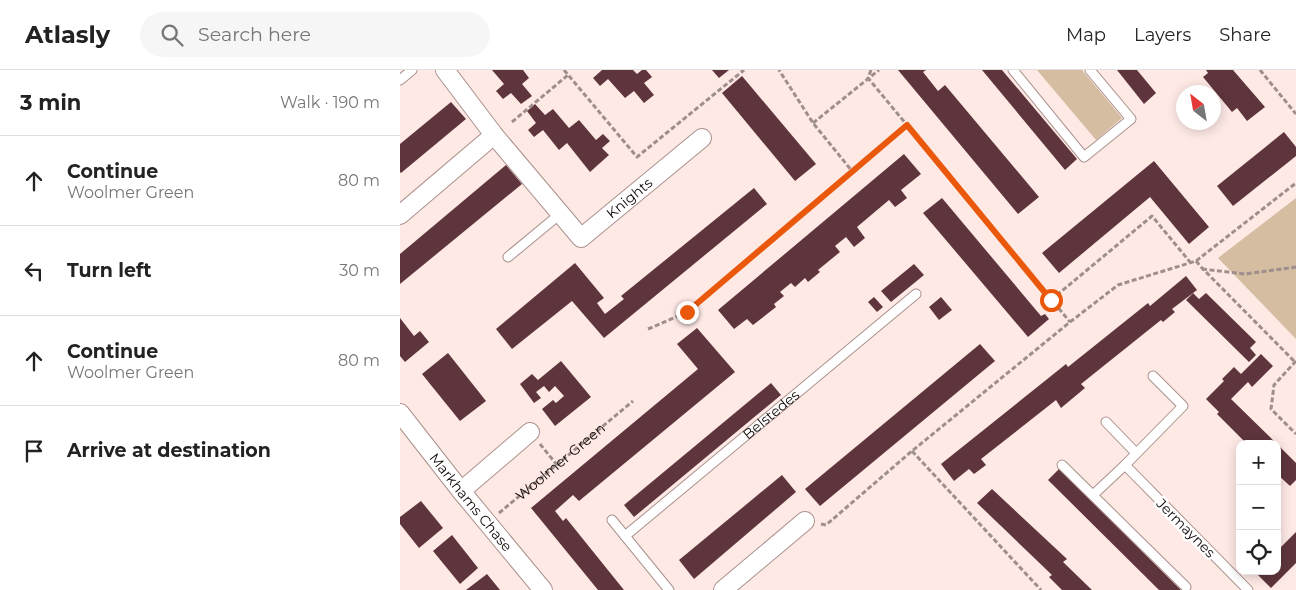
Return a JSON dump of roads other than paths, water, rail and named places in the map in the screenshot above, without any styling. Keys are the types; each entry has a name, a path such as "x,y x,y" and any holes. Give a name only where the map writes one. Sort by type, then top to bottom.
{"street":[{"name":"Knights","path":"445,70 494,135 581,238 702,138"},
{"path":"400,215 494,135"},
{"name":"Markhams Chase","path":"400,413 460,491 543,590"},
{"path":"460,491 530,432"},
{"path":"723,590 806,521"}],"lane":[{"path":"400,80 412,70"},
{"path":"1013,70 1084,157 1131,120 1090,70"},
{"path":"508,257 560,214"},
{"name":"Belstedes","path":"626,536 916,294"},
{"path":"1093,495 1125,466 1183,406 1153,376"},
{"path":"1106,422 1136,454"},
{"path":"1062,465 1186,587"},
{"name":"Jermaynes","path":"1125,466 1248,590"},
{"path":"612,520 669,590"}]}
